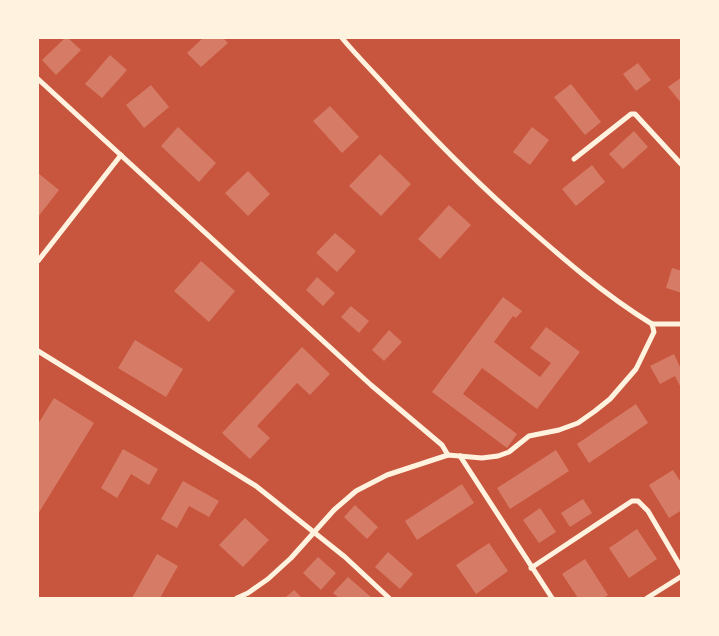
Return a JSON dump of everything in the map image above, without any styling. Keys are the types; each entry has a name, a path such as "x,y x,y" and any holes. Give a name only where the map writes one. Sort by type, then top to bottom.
{"street":[{"path":"342,38 356,56 429,134 496,199 569,264 611,297 652,324 682,324"},
{"path":"38,78 371,385 442,445 448,455"},
{"path":"574,159 631,114 635,114 682,165"},
{"path":"38,261 121,155"},
{"path":"237,598 268,579 291,558 313,531 334,510 356,491 387,475 448,455 482,458 498,456 508,452 529,436 559,430 578,423 610,399 636,368 654,332 652,324"},
{"path":"38,351 256,486 345,556 389,598"},
{"path":"460,456 552,598"},
{"path":"531,568 632,501 638,501 648,511 682,569"},
{"path":"647,598 682,576"}],"building":[{"path":"65,38 68,38 81,50 56,75 42,60"},
{"path":"203,38 223,38 228,43 201,67 187,53"},
{"path":"110,55 127,70 102,98 85,84"},
{"path":"638,63 651,80 636,91 623,74"},
{"path":"682,77 682,104 668,87"},
{"path":"571,84 601,122 585,135 554,97"},
{"path":"151,85 169,107 144,128 126,105"},
{"path":"330,106 359,137 342,153 313,121"},
{"path":"178,127 216,163 199,182 161,146"},
{"path":"532,127 549,140 530,165 513,152"},
{"path":"634,131 648,147 623,169 609,154"},
{"path":"380,154 411,184 381,216 349,186"},
{"path":"592,165 605,182 576,206 562,189"},
{"path":"248,171 270,194 248,216 225,193"},
{"path":"38,173 59,190 38,217"},
{"path":"449,205 471,225 440,259 418,239"},
{"path":"335,233 356,251 337,272 316,253"},
{"path":"201,261 235,291 209,322 174,291"},
{"path":"672,268 682,271 682,293 666,288"},
{"path":"317,277 335,293 323,306 306,290"},
{"path":"503,297 522,311 516,318 513,316 494,342 540,377 551,363 530,348 546,327 580,352 537,409 482,368 463,394 517,434 507,448 432,392"},
{"path":"351,306 369,321 359,333 341,317"},
{"path":"389,330 402,342 384,361 372,350"},
{"path":"135,340 183,369 166,397 118,368"},
{"path":"302,347 330,374 310,395 297,383 257,426 270,438 250,459 222,433"},
{"path":"674,354 680,367 682,366 682,385 680,386 675,376 660,384 650,366"},
{"path":"54,398 94,423 38,514 38,424"},
{"path":"636,404 648,423 589,463 577,444"},
{"path":"123,449 158,469 149,485 131,474 117,498 101,488"},
{"path":"556,450 569,471 510,509 497,488"},
{"path":"673,470 682,484 682,510 669,518 649,485"},
{"path":"183,481 219,501 209,517 189,506 177,528 161,519"},
{"path":"462,484 474,503 417,540 405,521"},
{"path":"583,499 592,513 570,527 561,513"},
{"path":"355,505 378,527 367,539 344,517"},
{"path":"540,508 556,532 539,543 523,520"},
{"path":"245,518 269,540 243,567 219,545"},
{"path":"637,529 657,559 629,578 609,548"},
{"path":"489,543 508,571 476,594 456,565"},
{"path":"388,552 413,574 400,589 375,567"},
{"path":"157,554 178,566 160,598 132,598"},
{"path":"318,557 336,573 321,590 303,573"},
{"path":"585,559 608,595 603,598 578,598 562,574"},
{"path":"348,577 372,598 339,598 333,593"},
{"path":"294,590 302,598 285,598"}]}
